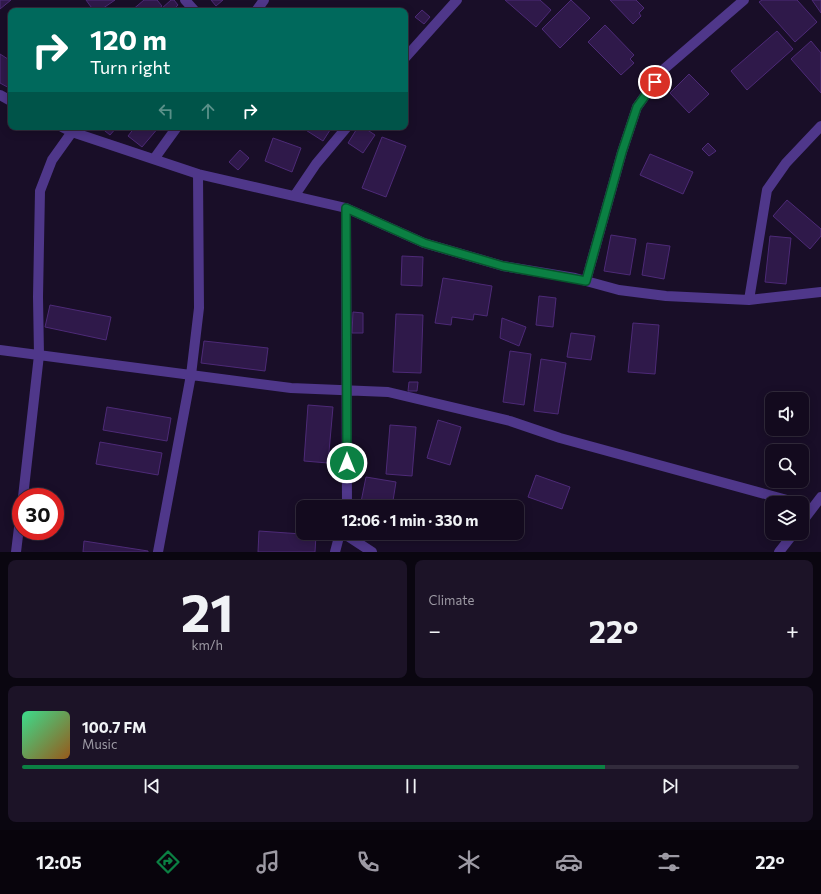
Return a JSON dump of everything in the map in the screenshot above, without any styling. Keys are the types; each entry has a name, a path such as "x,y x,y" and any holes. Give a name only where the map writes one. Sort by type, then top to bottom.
{"street":[{"path":"185,0 192,8"},
{"path":"408,55 457,0"},
{"path":"586,281 622,152 637,107 664,70 744,0"},
{"path":"749,300 767,190 786,163 821,126"},
{"path":"68,130 198,174 295,195 346,208 424,243 503,266 586,281 619,290 666,296 749,300 821,292"},
{"path":"154,159 175,130"},
{"path":"295,195 316,164 344,130"},
{"path":"24,488 39,355 38,297 40,191 52,160 72,132"},
{"path":"158,552 191,375 199,308 198,174"},
{"path":"346,208 347,500"},
{"path":"0,350 291,388 388,392 510,421 560,438 772,496"},
{"path":"809,513 821,497"},
{"path":"809,506 814,507"},
{"path":"16,552 17,540"},
{"path":"335,552 339,540"},
{"path":"352,540 372,552"},
{"path":"779,552 788,540"}],"building":[{"path":"0,0 11,0 0,9"},
{"path":"86,0 115,0 103,8 92,8"},
{"path":"144,0 157,0 162,6 160,8 135,8"},
{"path":"171,0 174,0 178,5 175,8 162,8"},
{"path":"211,0 223,0 216,6"},
{"path":"505,0 540,0 551,10 536,27"},
{"path":"571,0 590,18 560,48 542,29"},
{"path":"610,0 636,0 644,8 639,13 641,16 633,24"},
{"path":"762,0 797,0 817,22 795,42 759,2"},
{"path":"812,0 821,0 821,13"},
{"path":"422,10 430,17 424,24 415,17"},
{"path":"605,25 634,55 630,59 634,63 621,75 588,42"},
{"path":"777,31 793,49 747,90 731,71"},
{"path":"811,41 821,53 821,93 791,59"},
{"path":"0,54 8,59 8,87 0,83"},
{"path":"689,74 709,94 689,113 670,93"},
{"path":"104,130 114,130 110,135"},
{"path":"133,130 156,130 142,147 128,136"},
{"path":"306,130 330,130 323,141"},
{"path":"356,130 368,130 375,135 363,153 348,143"},
{"path":"382,137 406,146 386,197 362,188"},
{"path":"273,138 301,148 292,172 265,161"},
{"path":"708,143 716,151 709,156 702,149"},
{"path":"240,150 249,158 238,170 229,162"},
{"path":"650,154 693,172 683,194 640,175"},
{"path":"787,200 821,229 821,236 810,249 773,216"},
{"path":"611,235 636,239 630,275 604,271"},
{"path":"770,236 791,238 786,284 765,282"},
{"path":"647,243 670,246 664,279 642,275"},
{"path":"402,256 423,257 422,286 401,285"},
{"path":"443,278 492,286 487,316 474,314 473,320 452,317 451,325 435,323"},
{"path":"539,296 556,298 553,327 536,325"},
{"path":"50,305 111,317 106,340 45,327"},
{"path":"353,312 363,313 363,333 352,333"},
{"path":"396,314 423,315 421,373 393,372"},
{"path":"502,318 526,327 519,346 500,338"},
{"path":"633,323 659,325 655,374 628,372"},
{"path":"571,333 595,336 591,360 567,357"},
{"path":"204,341 268,348 265,371 201,363"},
{"path":"510,351 531,354 524,405 503,402"},
{"path":"541,359 566,363 558,414 534,411"},
{"path":"409,382 418,382 417,391 408,391"},
{"path":"308,405 333,407 328,463 304,461"},
{"path":"107,407 171,418 167,441 103,430"},
{"path":"438,420 461,427 450,465 427,458"},
{"path":"390,425 416,427 412,476 386,474"},
{"path":"100,442 162,453 158,475 96,464"},
{"path":"536,475 570,487 562,509 528,497"},
{"path":"366,477 396,482 393,500 361,500"},
{"path":"259,531 296,534 296,540 316,540 315,552 258,552"},
{"path":"84,541 148,551 148,552 83,552"}],"route":[{"path":"347,463 346,208 424,243 503,266 586,281 622,152 637,107 655,82"}]}
